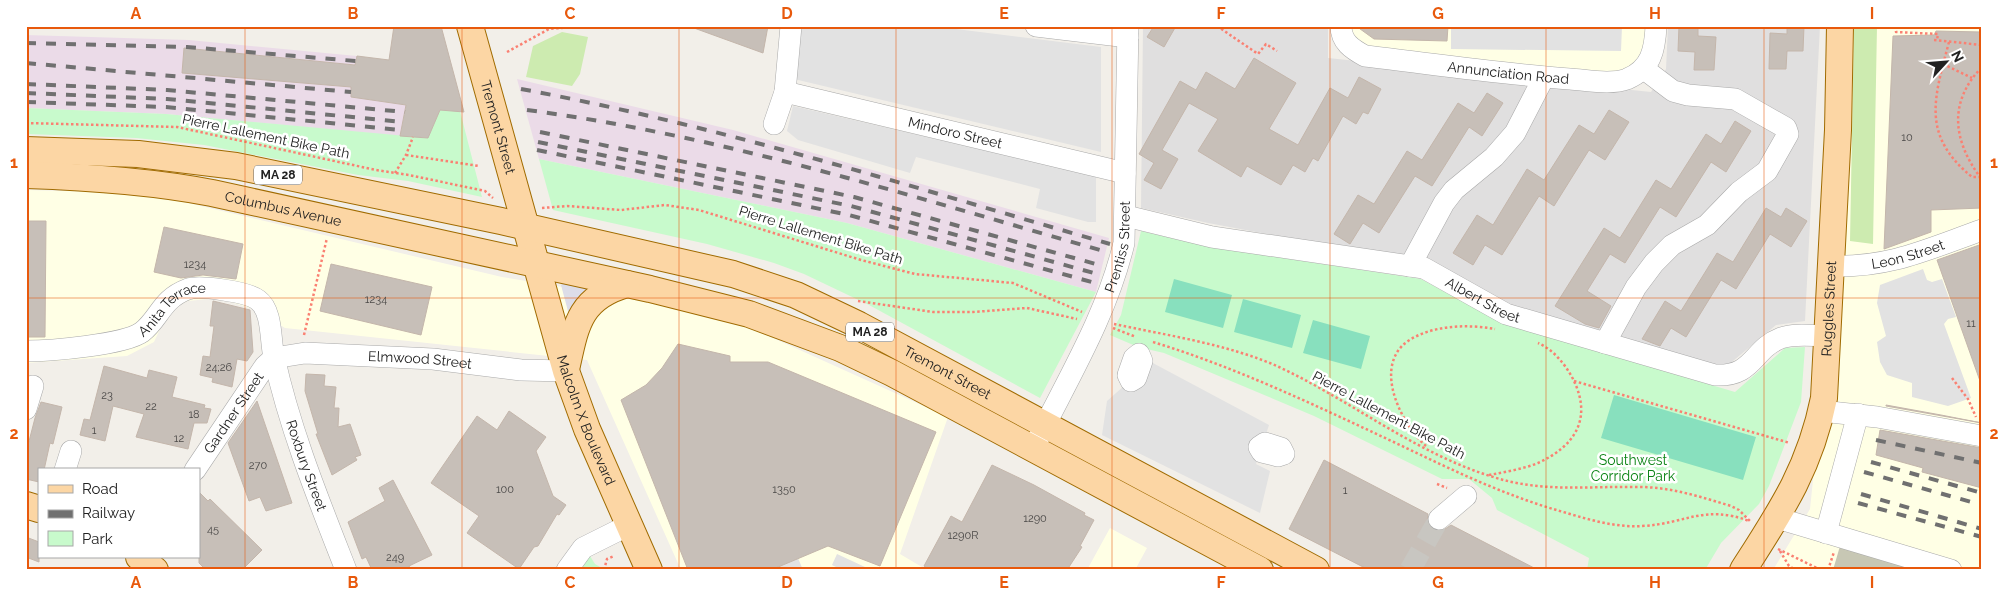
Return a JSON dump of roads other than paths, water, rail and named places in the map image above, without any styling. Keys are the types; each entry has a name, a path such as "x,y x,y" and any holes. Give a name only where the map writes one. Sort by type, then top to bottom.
{"main road":[{"name":"Tremont Street","path":"470,26 534,218 537,265 627,284 749,314 794,329 1039,437 1316,570"},
{"name":"Ruggles Street","path":"1743,570 1777,518 1805,465 1822,411 1828,336 1840,26"},
{"name":"MA 28","path":"26,150 138,154 236,166 534,218"},
{"name":"Columbus Avenue","path":"26,174 118,179 185,188 537,265"},
{"name":"Tremont Street","path":"534,218 733,274 796,295 859,326 1260,570"},
{"name":"Malcolm X Boulevard","path":"537,265 566,371 587,429 649,570"},
{"path":"566,371 575,329 584,310 600,294 627,284"},
{"path":"26,505 38,509"},
{"path":"140,558 154,570"}],"street":[{"path":"774,124 785,92 792,26"},
{"path":"1036,26 1128,32"},
{"name":"Annunciation Road","path":"1341,26 1341,32 1349,47 1365,56 1544,77 1608,81 1626,79 1644,69"},
{"path":"1605,343 1636,287 1654,262 1672,245 1707,225 1739,192 1767,171 1788,134 1786,128 1743,102 1673,91 1644,69 1653,56 1656,26"},
{"name":"Prentiss Street","path":"1039,437 1099,321 1124,243 1128,32"},
{"path":"1410,266 1444,203 1454,190 1494,157 1515,133 1544,77"},
{"name":"Mindoro Street","path":"785,92 1125,173"},
{"name":"Albert Street","path":"1126,216 1212,237 1410,266 1436,273 1506,314 1715,375 1728,376 1738,372 1771,343 1782,337 1828,336"},
{"name":"Leon Street","path":"1831,266 1855,267 1883,264 1982,230"},
{"name":"Anita Terrace","path":"26,351 124,341 143,332 168,299 189,289 206,288 244,294 259,300 268,316 274,358"},
{"name":"Elmwood Street","path":"274,358 299,354 433,359 521,370 566,371"},
{"name":"Gardner Street","path":"196,468 265,366 274,358"},
{"name":"Roxbury Street","path":"274,358 302,451 346,570"},
{"path":"26,409 33,386"},
{"path":"1822,411 1979,427"},
{"path":"1831,539 1858,414"},
{"path":"1439,519 1469,487"},
{"path":"1777,518 1831,539 1944,569"},
{"path":"567,570 583,548 629,525"}],"tunnel":[{"path":"1410,570 1439,519"}],"railway":[{"path":"26,43 187,47 356,61"},
{"path":"26,63 351,92"},
{"path":"26,84 167,90 405,112"},
{"path":"521,89 670,121 817,159 1110,244"},
{"path":"26,93 167,99 403,122"},
{"path":"26,102 166,107 401,130"},
{"path":"527,110 601,121 747,152 820,170 1107,252"},
{"path":"540,132 854,197 1103,266"},
{"path":"538,142 851,206 1101,275"},
{"path":"537,150 849,215 1099,284"},
{"path":"1876,440 1982,463"},
{"path":"1871,462 1982,493"},
{"path":"1864,472 1982,505"},
{"path":"1861,494 1982,529"},
{"path":"1858,503 1982,537"}],"park label":[{"name":"Southwest Corridor Park","path":"1633,468"}]}
